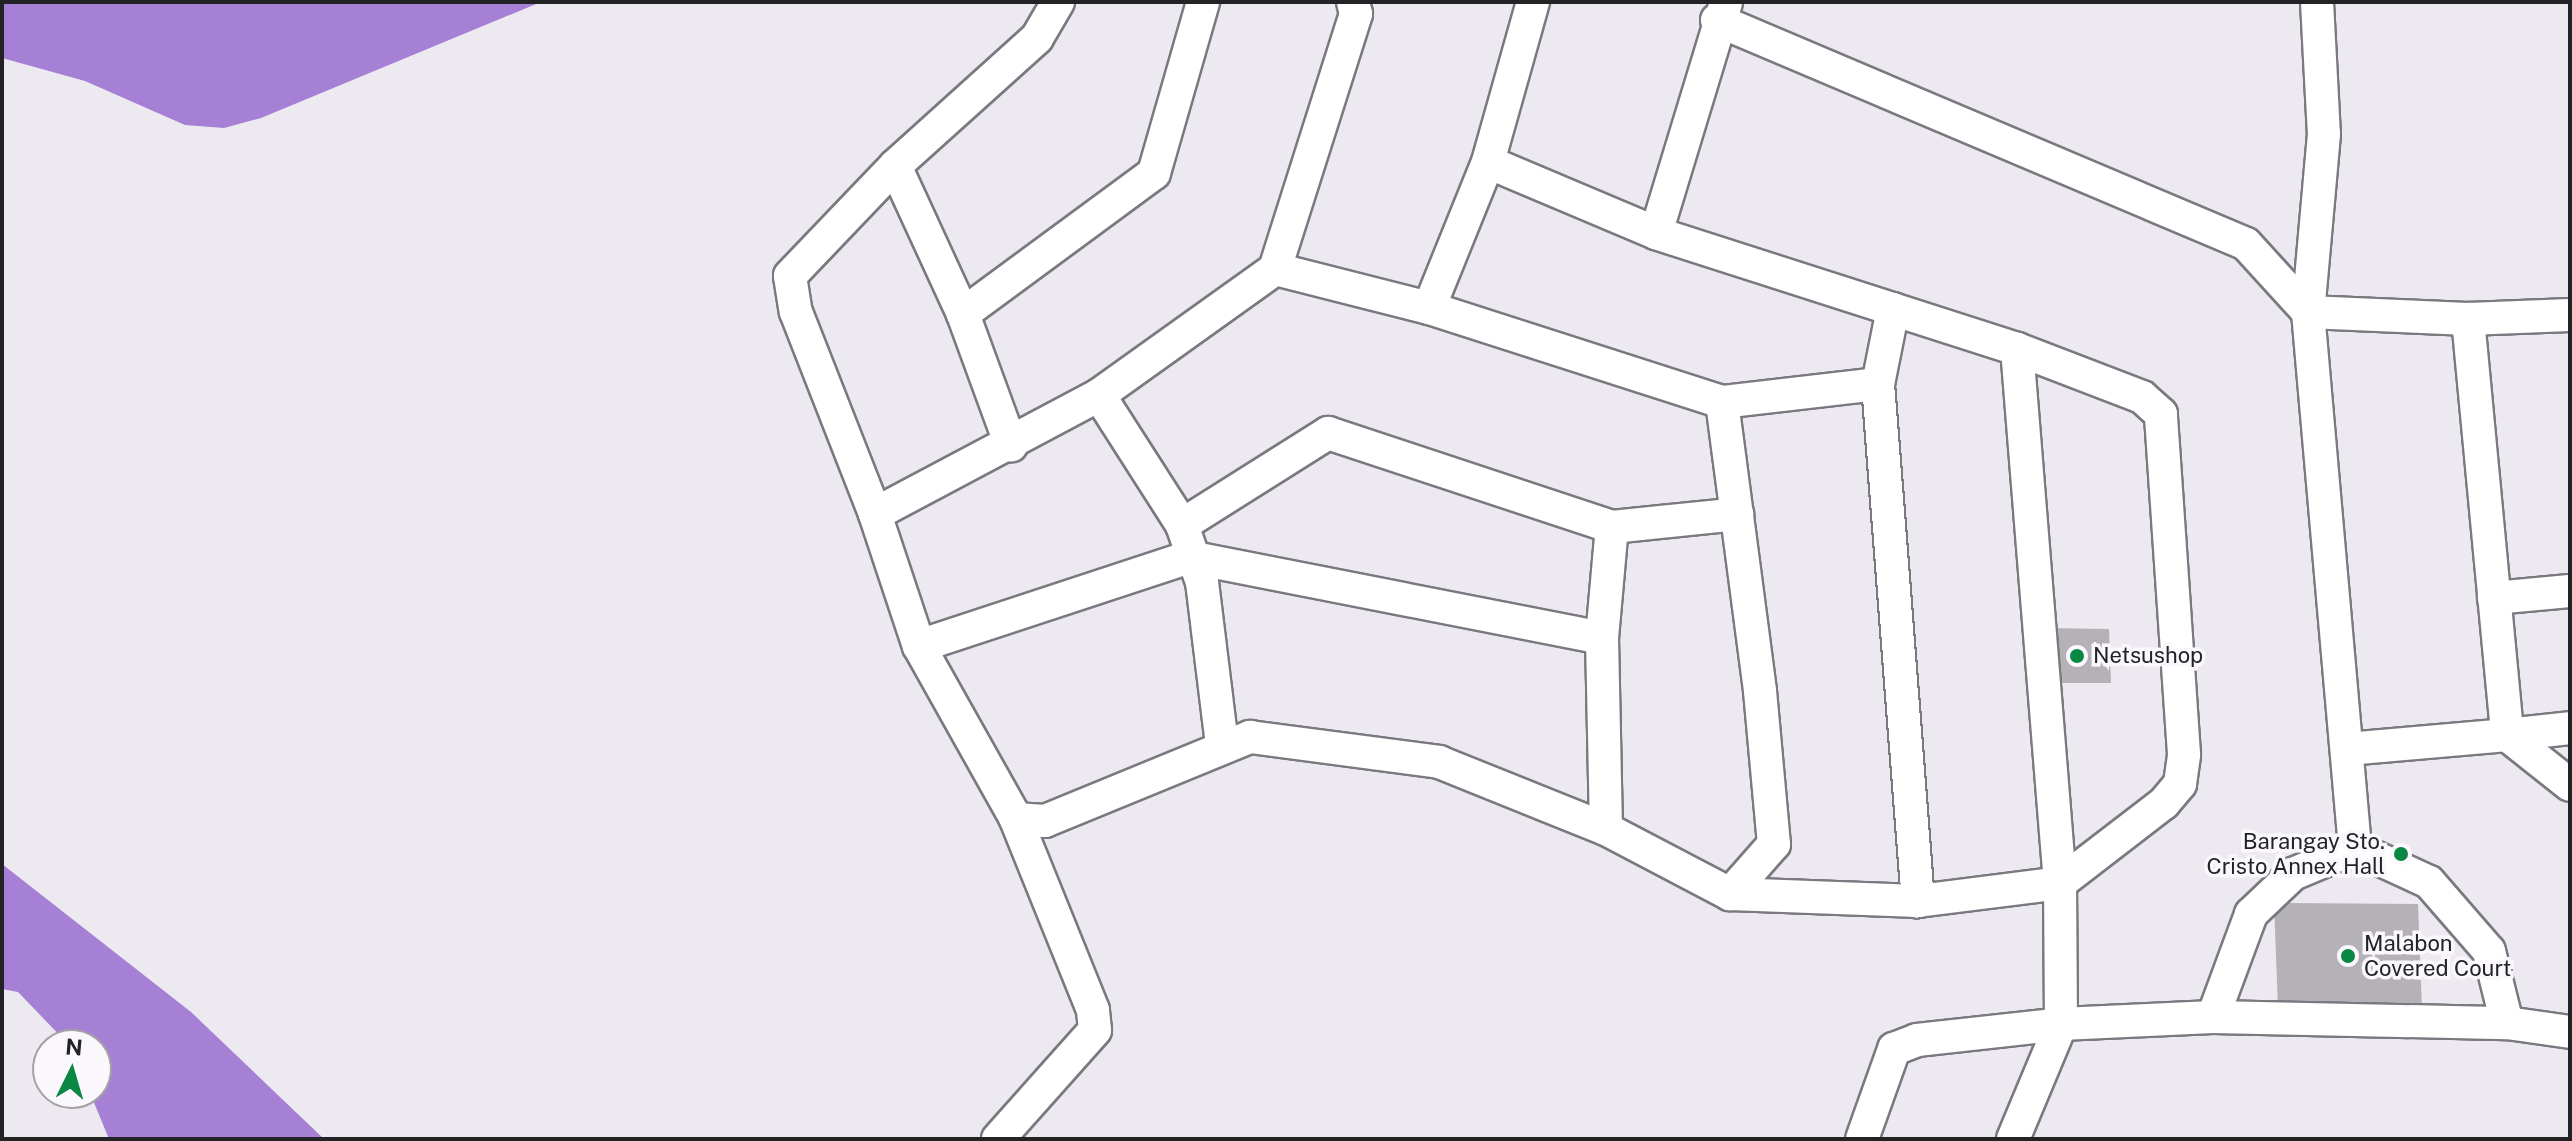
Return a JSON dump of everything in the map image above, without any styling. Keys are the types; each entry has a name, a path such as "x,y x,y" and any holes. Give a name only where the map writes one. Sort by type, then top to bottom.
{"street":[{"path":"998,1139 1095,1030 1093,1010 1016,819 919,646 875,514 796,312 790,276 895,166 1037,38 1058,2"},
{"path":"963,314 1154,173 1203,2"},
{"path":"875,514 1011,445 1099,395 1275,269 1356,14 1353,2"},
{"path":"1429,308 1488,162 1533,2"},
{"path":"2317,2 2324,134 2308,312 2355,848"},
{"path":"1656,233 1722,11 2246,244 2308,312 2468,319 2570,315"},
{"path":"1016,819 1045,821 1250,737 1439,762 1606,829 1730,894 1918,901 2060,883 2164,803 2180,784 2184,754 2166,443 2161,414 2142,397 2017,349 1656,233 1488,162"},
{"path":"895,166 963,314 1011,445"},
{"path":"1275,269 1429,308 1722,402 1878,384"},
{"path":"1893,309 1878,384 1918,901"},
{"path":"2468,319 2507,735 2570,785"},
{"path":"2013,1139 2061,1024 2060,883 2017,349"},
{"path":"1099,395 1182,525 1189,557 1202,582 1222,746"},
{"path":"1722,402 1774,844 1730,894"},
{"path":"1182,525 1328,433 1612,527 1737,514"},
{"path":"1606,829 1602,638 1612,527"},
{"path":"919,646 1189,557 1602,638"},
{"path":"2494,598 2570,591"},
{"path":"2347,749 2570,728"},
{"path":"2213,1017 2251,914 2293,874 2355,848 2429,882 2489,951 2507,1023"},
{"path":"1862,1139 1894,1049 1917,1040 2061,1024 2213,1017 2507,1023 2570,1032"}],"shaded area":[{"path":"2,2 541,2 261,118 224,128 185,125 85,81 2,58"},
{"path":"2,864 191,1012 324,1139 109,1139 97,1109 112,1109 112,1029 54,1029 18,992 2,989"}],"building":[{"name":"Netsushop","path":"2042,628 2109,629 2111,683 2046,683"},
{"name":"Malabon Covered Court","path":"2274,903 2418,904 2422,1011 2278,1009"}],"place":[{"name":"Netsushop","path":"2077,656"},
{"name":"Barangay Sto. Cristo Annex Hall","path":"2401,854"},
{"name":"Malabon Covered Court","path":"2348,956"}]}
